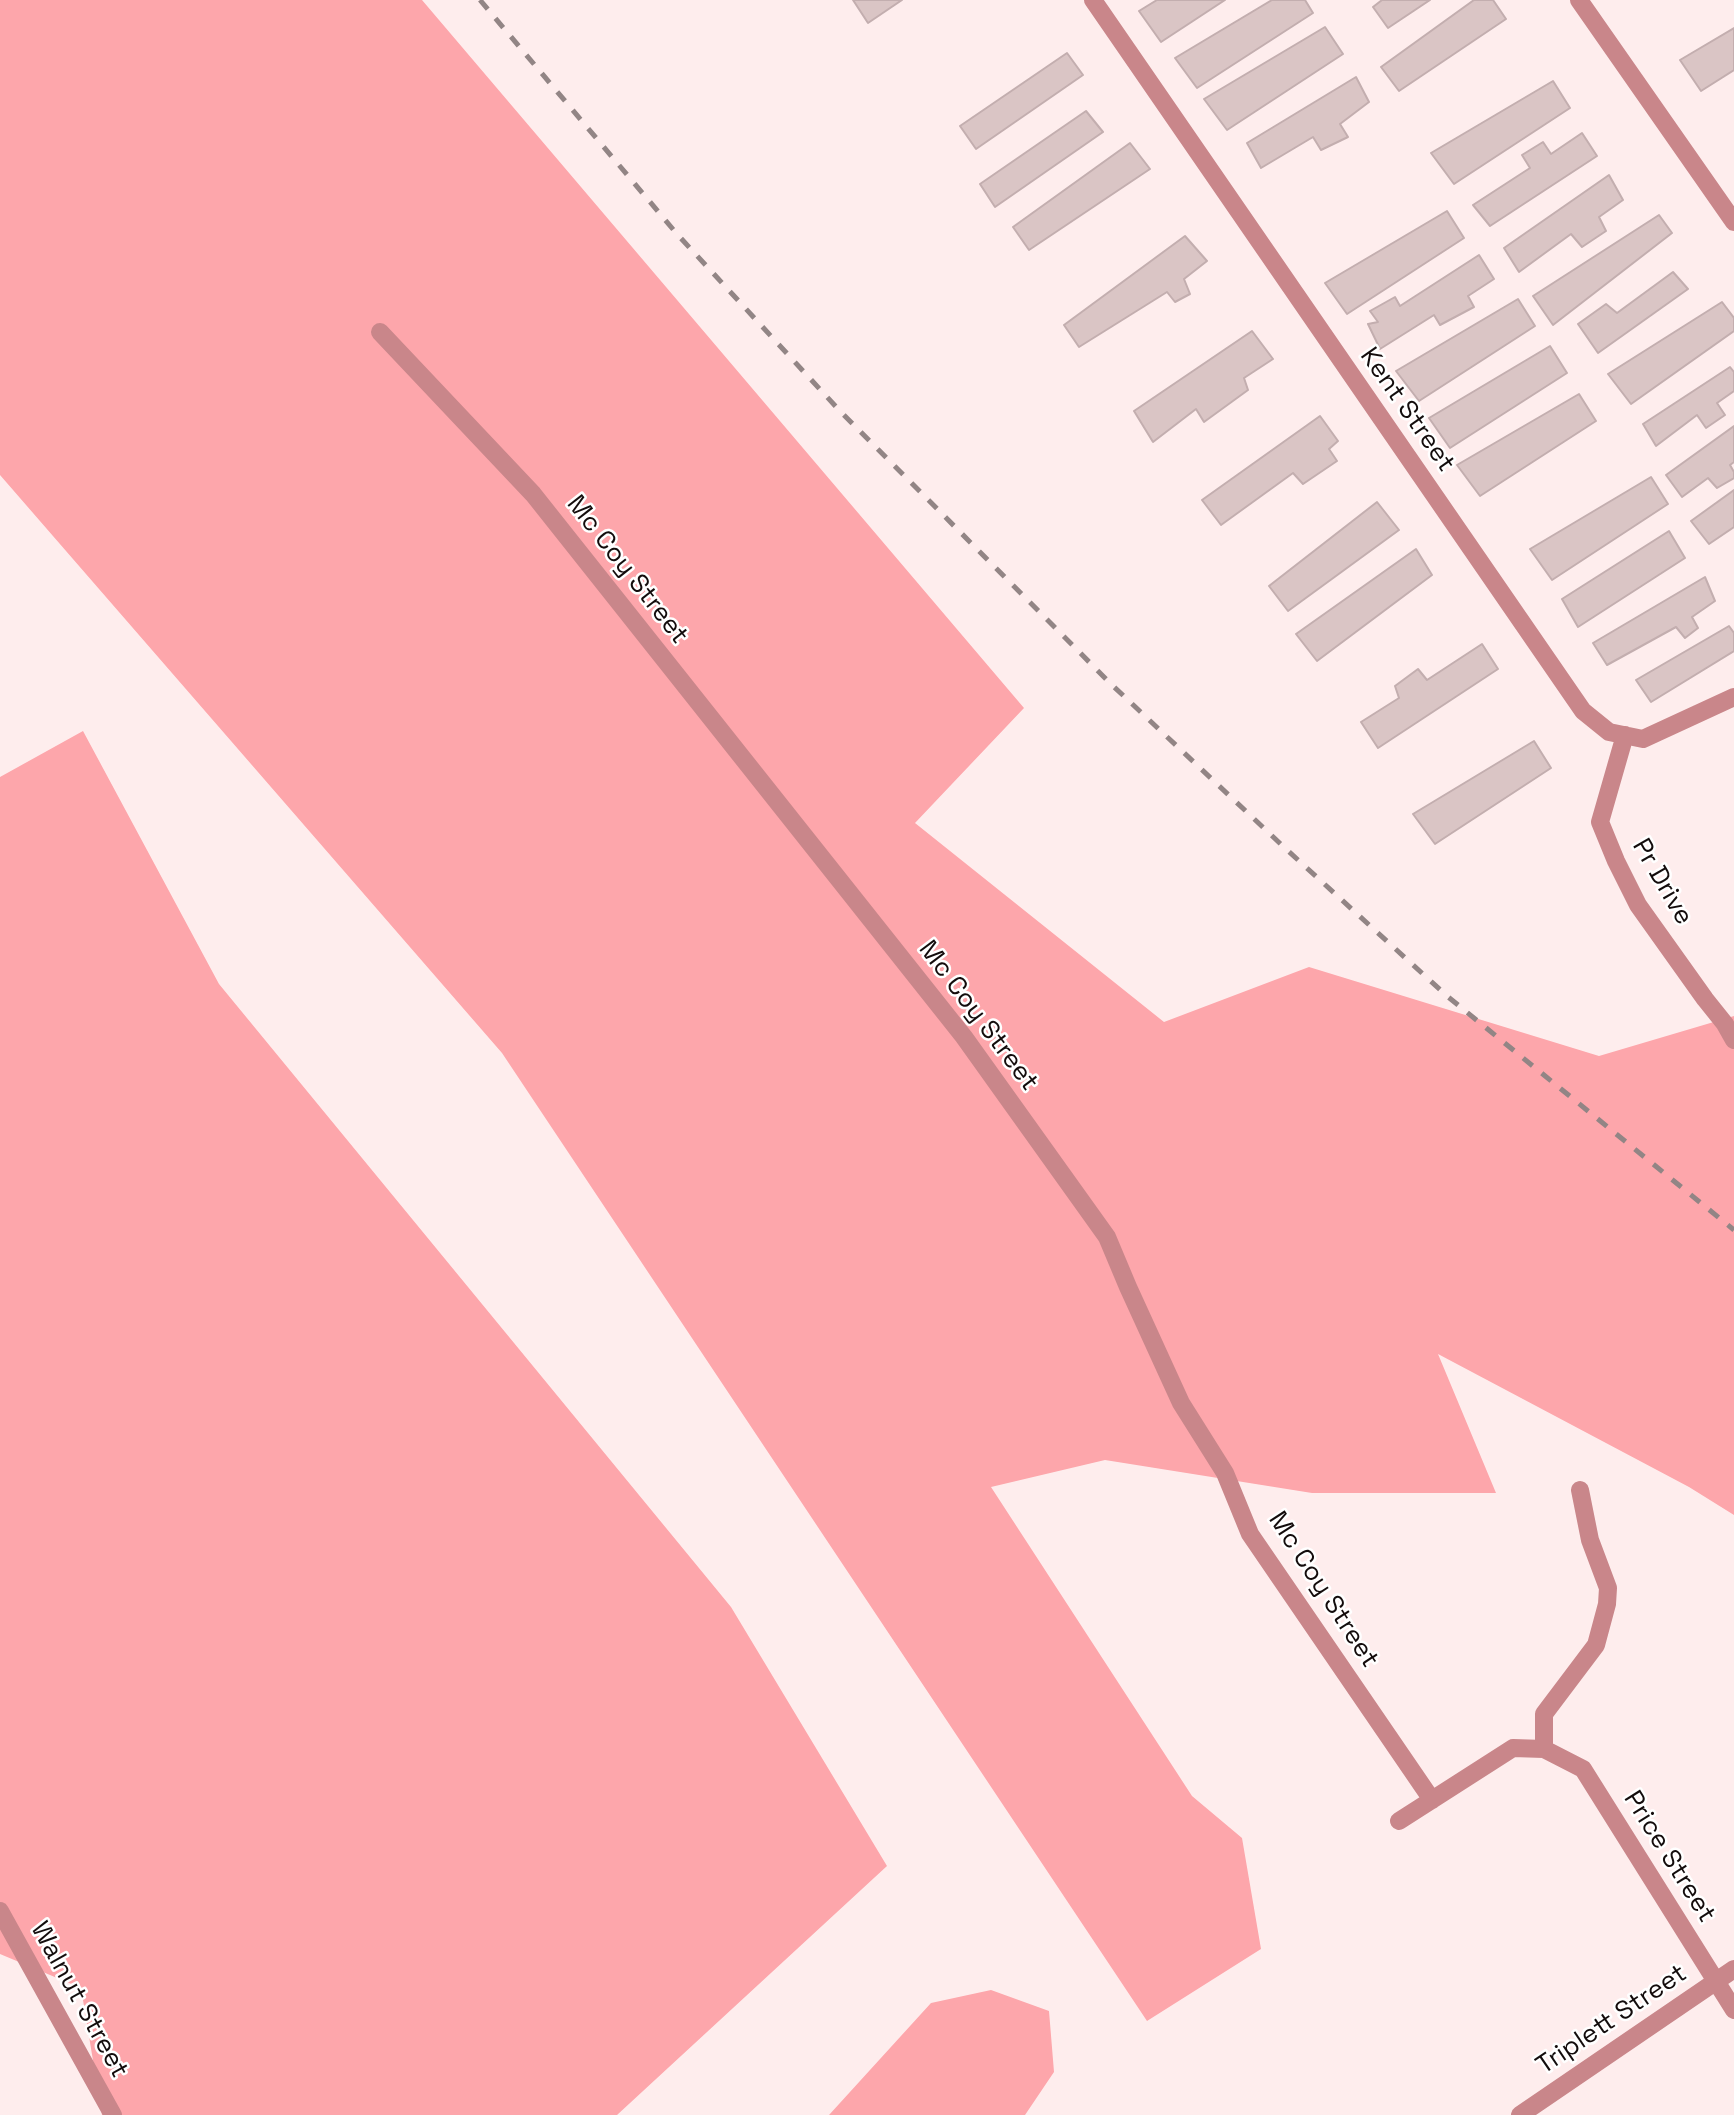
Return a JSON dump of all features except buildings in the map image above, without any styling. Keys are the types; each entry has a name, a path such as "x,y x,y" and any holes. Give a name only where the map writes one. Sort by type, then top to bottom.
{"street":[{"name":"Kent Street","path":"1093,0 1583,711 1609,732 1625,735"},
{"path":"1579,0 1734,222"},
{"name":"Mc Coy Street","path":"380,332 533,494 964,1037 1083,1203 1107,1237 1181,1403 1226,1473 1250,1534 1432,1800"},
{"path":"1625,735 1643,739 1734,697"},
{"name":"Pr Drive","path":"1625,735 1600,822 1616,861 1639,905 1705,999 1726,1024 1734,1040"},
{"path":"1399,1821 1513,1748 1544,1749 1544,1714 1596,1645 1607,1604 1608,1588 1590,1540 1580,1490"},
{"name":"Price Street","path":"1544,1749 1583,1769 1734,2010"},
{"name":"Walnut Street","path":"0,1910 113,2115"},
{"name":"Triplett Street","path":"1523,2114 1734,1969"}],"shaded area":[{"path":"0,0 422,0 1024,708 915,823 1164,1022 1309,967 1599,1056 1734,1016 1734,1515 1689,1487 1438,1354 1496,1493 1312,1493 1105,1460 991,1487 1192,1796 1242,1838 1261,1949 1147,2021 502,1053 0,475"},
{"path":"83,731 219,984 731,1607 887,1866 617,2115 102,2115 81,1988 0,1954 0,777"},
{"path":"991,1990 1049,2011 1054,2072 1025,2115 829,2115 931,2003"}],"railway":[{"path":"480,0 677,234 839,410 1111,684 1447,996 1734,1230"}]}
